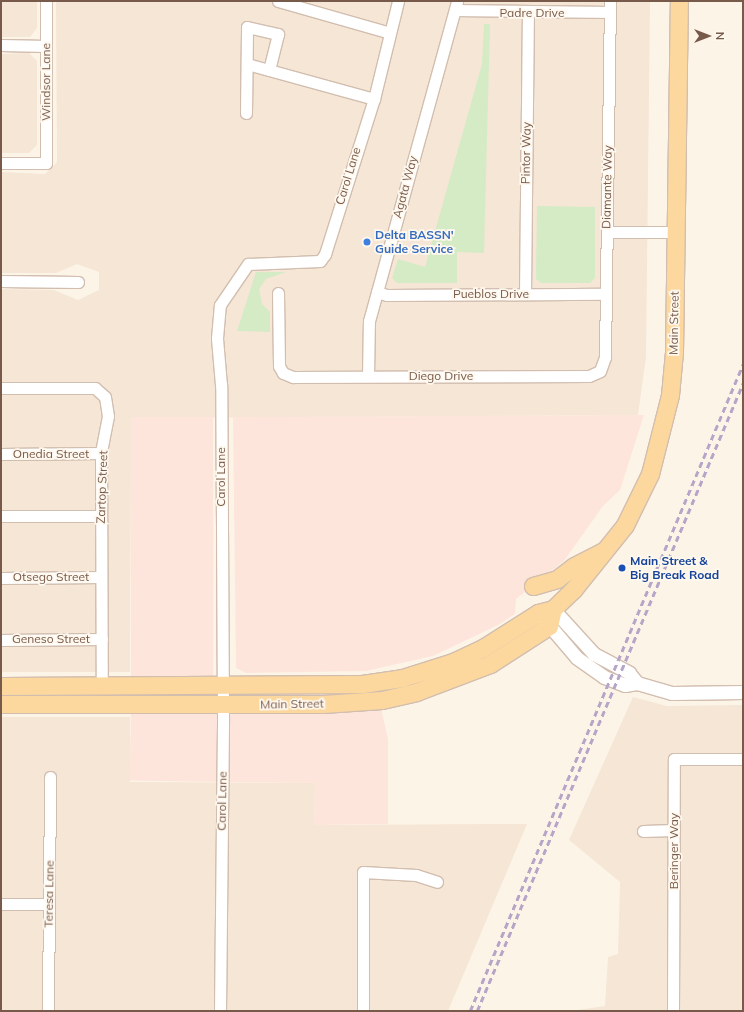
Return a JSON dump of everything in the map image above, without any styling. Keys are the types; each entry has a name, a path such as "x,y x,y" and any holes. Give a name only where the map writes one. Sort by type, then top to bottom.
{"main road":[{"name":"Main Street","path":"1,686 362,684 402,678 483,648 545,611 610,548 650,474 663,432 674,352 679,1"},
{"path":"533,586 557,579 574,566 610,548"},
{"name":"Main Street","path":"1,704 223,704 360,702 416,692 490,664 549,626 545,611"}],"street":[{"name":"Windsor Lane","path":"1,163 46,163 46,1"},
{"path":"278,1 390,32"},
{"name":"Carol Lane","path":"220,1011 223,704 221,385 217,338 220,305 248,264 320,261 374,99 398,1"},
{"name":"Padre Drive","path":"456,5 528,14 610,7"},
{"name":"Agata Way","path":"368,376 369,320 456,5"},
{"name":"Diamante Way","path":"600,371 605,357 610,7"},
{"name":"Pintor Way","path":"525,294 528,14"},
{"path":"246,113 248,26 278,34 269,70"},
{"path":"1,45 46,46"},
{"path":"247,64 374,99"},
{"path":"607,232 675,232"},
{"path":"1,281 78,282"},
{"name":"Pueblos Drive","path":"376,292 605,294"},
{"name":"Diego Drive","path":"278,293 278,357 283,373 293,377 589,376 600,371"},
{"name":"Zartop Street","path":"1,388 102,391 108,416 101,453 102,686"},
{"name":"Onedia Street","path":"1,454 101,453"},
{"path":"1,516 101,516"},
{"name":"Otsego Street","path":"1,578 101,577"},
{"path":"545,611 594,654 629,673 637,683"},
{"path":"549,626 592,670 624,685 637,683 672,693 743,692"},
{"name":"Geneso Street","path":"1,640 102,639"},
{"name":"Beringer Way","path":"673,1011 674,759 743,759"},
{"name":"Teresa Lane","path":"48,1011 50,776"},
{"path":"643,831 674,830"},
{"path":"363,1011 364,872 416,875 437,882"},
{"path":"1,904 49,904"}],"shaded area":[{"path":"1,1 37,1 37,28 30,37 1,37"},
{"path":"56,1 650,1 646,357 638,415 131,418 130,672 1,672 1,289 54,290 78,300 99,290 99,272 77,264 56,273 1,273 1,172 45,174 57,162"},
{"path":"29,53 37,61 37,145 29,153 1,153 1,54"},
{"path":"644,415 620,490 603,506 564,561 516,599 515,614 498,625 433,656 366,671 246,673 236,668 233,417"},
{"path":"131,417 213,417 213,678 131,678"},
{"path":"633,697 667,706 743,705 743,1011 570,1011 605,1006 608,957 618,954 620,882 569,840"},
{"path":"131,706 220,708 219,782 130,780"},
{"path":"229,708 381,708 388,739 388,824 314,825 315,783 228,782"},
{"path":"1,717 130,717 130,782 315,783 314,825 527,824 448,1011 1,1011"}],"green space":[{"path":"484,24 490,24 484,253 457,252 457,283 397,283 392,278 398,259 425,267 482,64"},
{"path":"537,206 595,207 595,278 590,283 541,283 536,279"},
{"path":"256,272 286,272 266,279 259,289 262,304 270,312 270,332 237,331"}],"railway":[{"path":"470,1011 743,364"},
{"path":"477,1011 743,383"}],"place":[{"name":"Delta BASSN' Guide Service","path":"367,242"},
{"name":"Main Street & Big Break Road","path":"622,568"}]}
